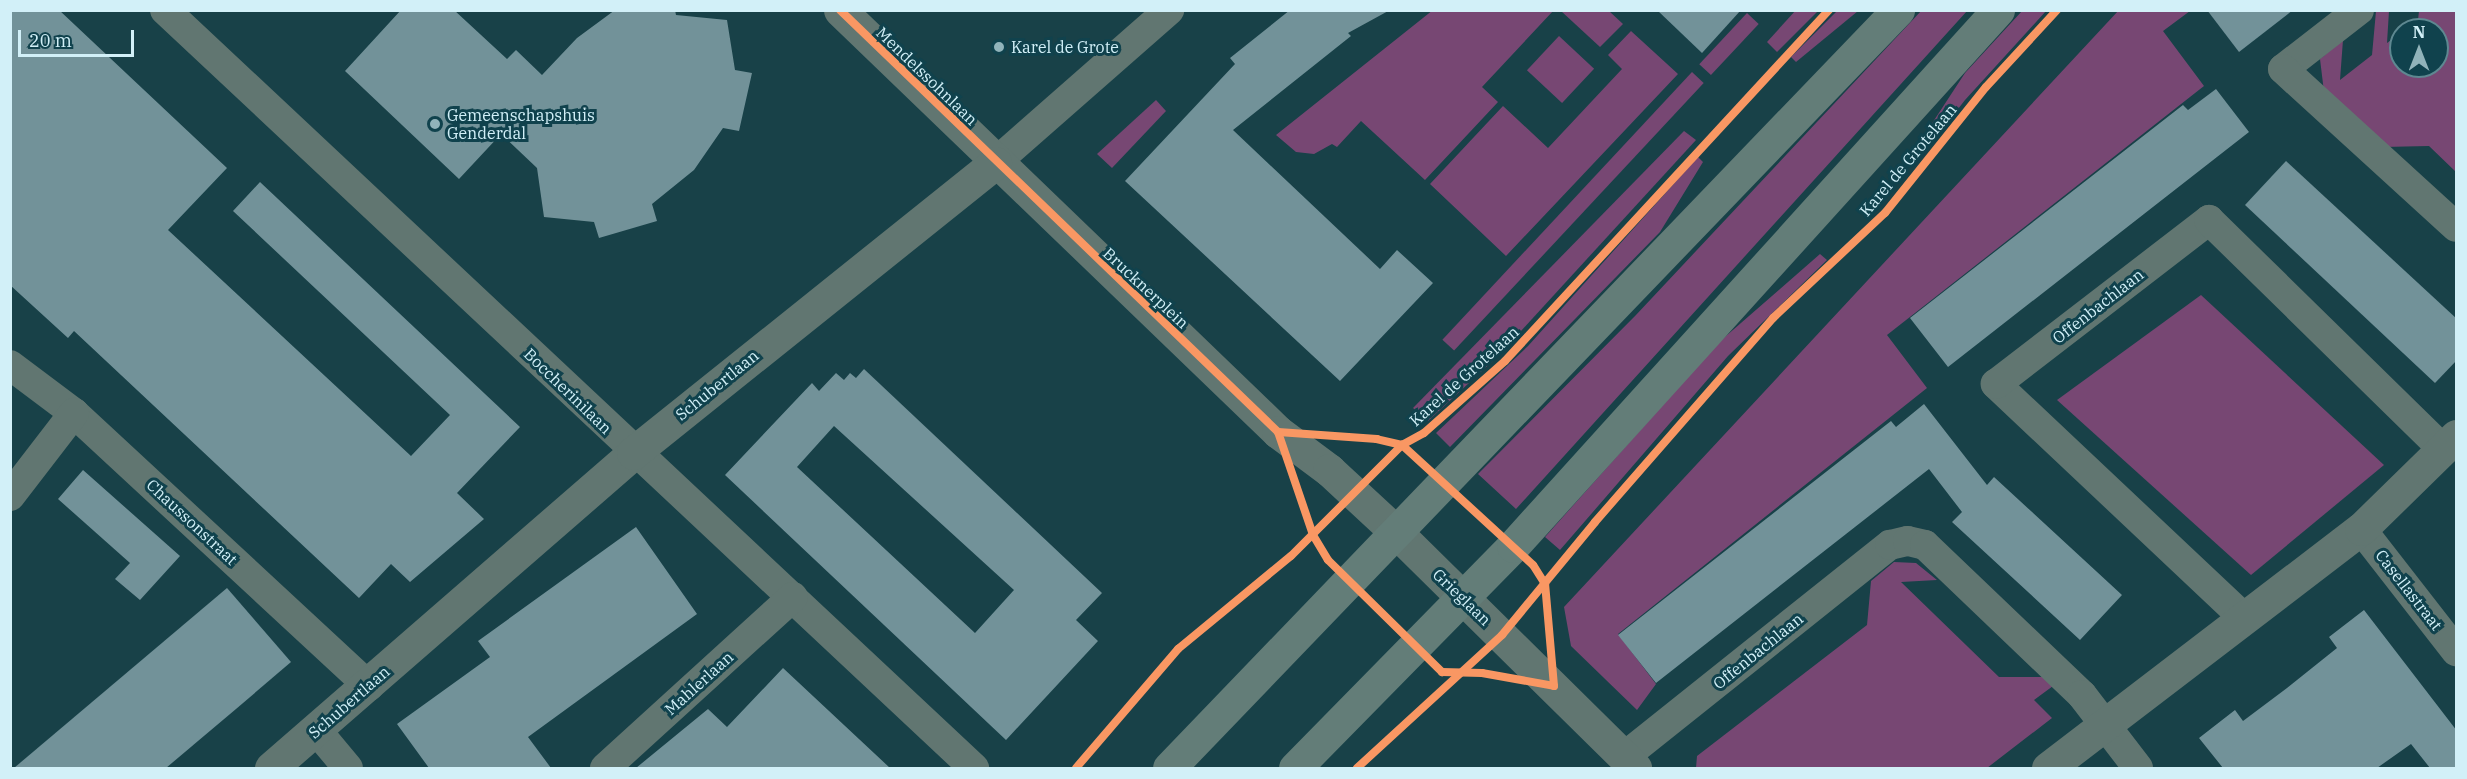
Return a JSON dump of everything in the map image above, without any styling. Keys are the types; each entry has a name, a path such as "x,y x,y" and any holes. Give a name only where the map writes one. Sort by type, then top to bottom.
{"main road":[{"path":"1169,768 1898,10"},
{"name":"Karel de Grotelaan","path":"1295,768 1464,598 1998,10"}],"street":[{"name":"Boccherinilaan","path":"165,10 633,453 794,597 974,768"},
{"name":"Mendelssohnlaan","path":"840,10 995,163"},
{"name":"Schubertlaan","path":"271,768 369,686 633,453 995,163 1169,10"},
{"path":"2359,10 2283,69 2457,227"},
{"name":"Brucknerplein","path":"995,163 1278,432 1329,470 1396,532"},
{"name":"Offenbachlaan","path":"2048,768 2361,529 2450,443 2209,220 1996,384 2243,617"},
{"name":"Chaussonstraat","path":"10,365 74,413 369,686"},
{"path":"10,496 74,413"},
{"name":"Casellastraat","path":"2361,529 2457,651"},
{"name":"Grieglaan","path":"1396,532 1629,763"},
{"name":"Offenbachlaan","path":"1629,763 1890,545 1908,541 1925,545 2082,695 2138,768"},
{"name":"Mahlerlaan","path":"605,768 794,597"},
{"path":"316,730 348,768"}],"shaded area":[{"path":"1433,10 1553,11 1482,87 1498,102 1425,180 1361,121 1337,147 1332,144 1314,154 1296,152 1276,135"},
{"path":"1796,10 1818,11 1777,52 1767,42"},
{"path":"1922,10 1967,11 1516,509 1478,474 1636,315"},
{"path":"2119,10 2190,11 2163,31 2204,86 1887,335 1927,388 1618,634 1656,684 1637,710 1571,646 1564,607"},
{"path":"1561,11 1609,11 1623,24 1600,47"},
{"path":"1837,11 1858,11 1796,62 1791,57"},
{"path":"2022,11 2046,11 1965,100 1919,159 1912,154 1965,73"},
{"path":"2376,11 2389,11 2387,43 2389,42 2389,78 2449,78 2449,18 2418,18 2419,11 2456,11 2456,172 2429,146 2383,147 2324,92 2320,59 2343,40 2340,80 2372,55"},
{"path":"1747,13 1759,24 1711,75 1699,64"},
{"path":"1631,31 1678,74 1506,256 1430,184 1503,106 1548,148 1622,69 1608,55"},
{"path":"1559,36 1594,69 1562,103 1527,70"},
{"path":"1692,72 1704,83 1454,351 1442,340"},
{"path":"1156,100 1166,111 1112,168 1097,154"},
{"path":"1684,131 1696,140 1498,356 1428,421 1413,408"},
{"path":"1698,157 1703,162 1660,232 1450,447 1436,433 1528,346"},
{"path":"1820,254 1827,260 1728,356 1560,550 1545,537 1718,343"},
{"path":"2201,295 2384,465 2251,575 2057,400"},
{"path":"1894,562 1916,563 1937,580 1901,582 1999,677 2046,677 2053,686 2034,700 2052,718 1987,768 1696,768 1697,756 1867,625 1871,581"}],"building":[{"path":"10,10 59,10 227,168 168,230 411,456 450,415 233,211 260,182 520,427 457,493 484,519 410,582 391,564 359,598 74,331 68,338 10,285"},
{"path":"401,10 454,10 507,59 516,50 542,75 577,38 615,10 675,10 676,15 727,20 735,70 752,73 739,131 723,128 694,170 652,204 657,221 599,238 594,222 544,217 537,168 501,134 459,179 345,71"},
{"path":"1290,10 1390,10 1348,33 1351,36 1233,130 1380,269 1397,250 1433,283 1340,381 1125,181 1235,64 1230,58"},
{"path":"1657,10 1741,10 1702,53"},
{"path":"2207,10 2293,10 2239,52"},
{"path":"2216,89 2249,132 1948,367 1910,318 2183,105 2188,110"},
{"path":"2286,161 2457,319 2457,360 2435,383 2245,205"},
{"path":"864,369 1102,593 1076,620 1098,641 1006,740 725,475 812,383 819,391 836,373 844,380 850,373 856,378","holes":["834,426 1014,590 975,633 797,467"]},
{"path":"1924,404 1987,485 1994,477 2122,595 2080,640 1952,522 1962,512 1929,469 1656,683 1618,635 1891,421 1896,427"},
{"path":"83,470 180,556 140,600 115,579 130,563 58,499"},
{"path":"636,527 697,614 528,737 551,768 429,768 397,724 490,657 478,641"},
{"path":"227,588 291,662 236,709 166,768 14,768"},
{"path":"2364,610 2457,731 2457,768 2430,768 2411,744 2377,768 2223,768 2199,738 2235,710 2243,721 2287,688 2337,648 2329,637"},
{"path":"783,668 890,768 636,768 708,709 727,727"}],"cycle path":[{"path":"840,10 1278,432 1313,535 1328,560 1442,672 1482,673 1554,686 1545,584 1533,565 1402,445 1377,439 1278,432"},
{"path":"1076,768 1178,649 1291,556 1402,445 1424,433 1505,361 1829,10"},
{"path":"1357,768 1502,635 1595,522 1773,318 1885,213 1986,87 2057,10"}],"place":[{"name":"Karel de Grote","path":"999,47"},
{"name":"Gemeenschapshuis Genderdal","path":"435,124"}]}
